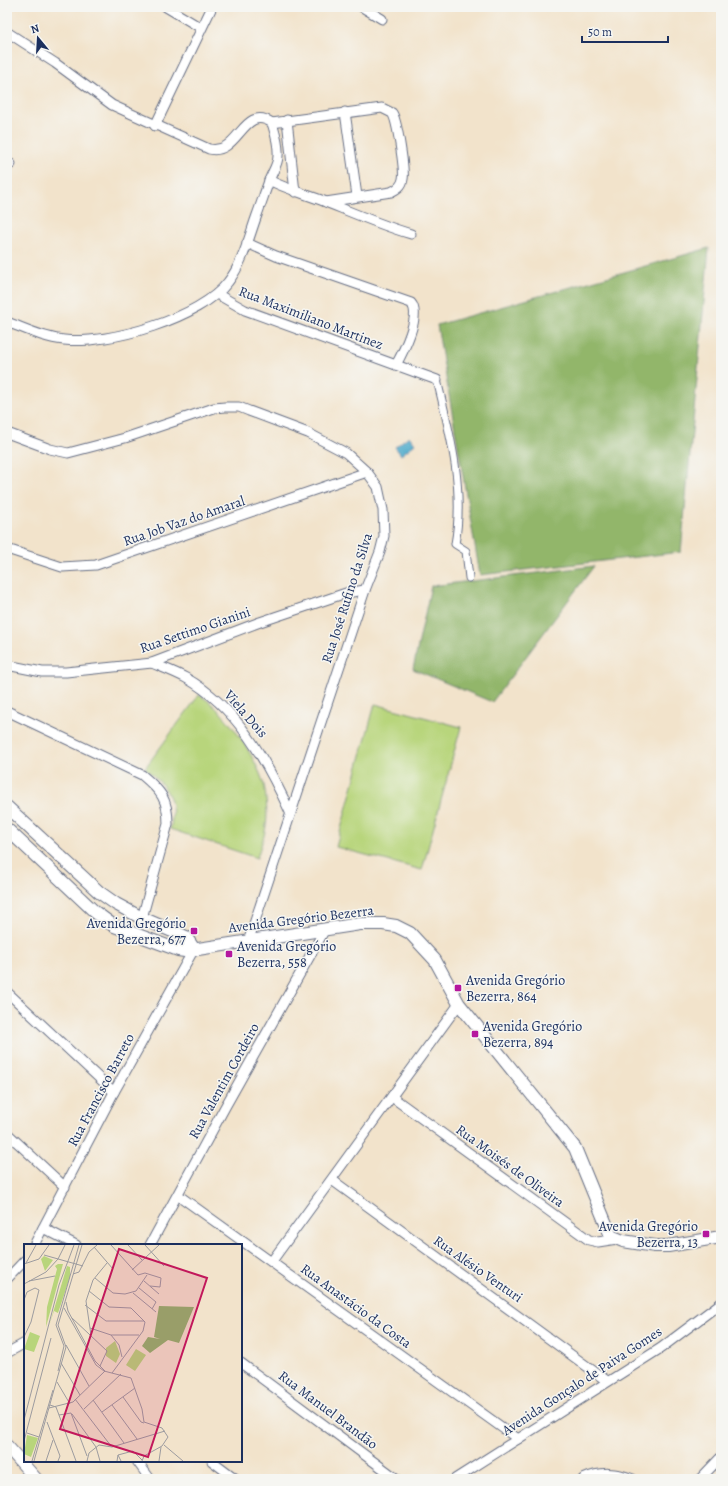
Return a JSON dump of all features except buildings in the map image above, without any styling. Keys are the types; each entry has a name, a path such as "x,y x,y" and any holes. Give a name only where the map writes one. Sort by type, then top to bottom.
{"street":[{"path":"166,7 201,28"},
{"path":"155,126 212,7"},
{"path":"362,7 382,19"},
{"path":"7,32 55,63 112,105 155,126 215,151 225,148 250,122 256,118 267,119 272,123 278,155 277,164 234,274 217,294 160,324 126,334 92,340 65,340 44,336 7,322"},
{"path":"272,123 345,112 382,108 390,110 394,116 399,142 403,178 401,184 397,189 390,192 326,202"},
{"path":"345,112 357,196"},
{"path":"287,120 295,192"},
{"path":"270,180 283,188 326,202 376,223 411,234"},
{"path":"247,243 276,256 411,302 415,312 411,330 396,365"},
{"name":"Rua Maximiliano Martinez","path":"217,294 245,310 437,380"},
{"path":"437,380 452,442 459,520 455,544 466,551 469,578"},
{"name":"Rua José Rufino da Silva","path":"7,433 50,449 68,453 125,438 214,408 239,408 308,433 332,445 346,453 368,472 378,487 384,523 380,552 365,590 248,942"},
{"name":"Rua Job Vaz do Amaral","path":"7,549 62,568 96,565 368,472"},
{"name":"Rua Settimo Gianini","path":"7,665 42,672 66,672 152,663 267,620 346,593 365,590"},
{"name":"Viela Dois","path":"152,663 186,678 212,696 233,716 259,751 276,781 290,812"},
{"path":"7,711 142,775 158,788 164,797 168,813 168,824 142,918"},
{"path":"7,807 99,892 116,904 142,918 186,937 194,949"},
{"name":"Avenida Gregório Bezerra","path":"7,829 96,912 114,926 178,950 248,942 360,924 383,924 396,926 410,933 435,960 459,1004 509,1068 568,1137 580,1158 608,1233 617,1239"},
{"name":"Rua Valentim Cordeiro","path":"151,1244 225,1107 324,931"},
{"name":"Rua Francisco Barreto","path":"35,1244 114,1092 194,949"},
{"path":"7,992 114,1092"},
{"path":"272,1261 459,1004"},
{"name":"Rua Moisés de Oliveira","path":"392,1097 588,1240 598,1242 617,1239"},
{"path":"7,1133 65,1187"},
{"name":"Rua Alésio Venturi","path":"332,1180 607,1380"},
{"name":"Rua Anastácio da Costa","path":"178,1195 518,1439"},
{"path":"43,1228 74,1244"},
{"path":"617,1239 655,1246 668,1246 721,1237"},
{"path":"9,1275 24,1261"},
{"name":"Avenida Gonçalo de Paiva Gomes","path":"455,1479 607,1380 661,1348 721,1303"},
{"path":"7,1353 24,1344"},
{"name":"Rua Manuel Brandão","path":"242,1364 398,1479"},
{"path":"7,1446 36,1479"},
{"path":"700,1479 721,1457"},
{"path":"138,1462 150,1479"},
{"path":"213,1462 236,1479"},
{"path":"583,1479 597,1474 613,1473 634,1479"}],"green space":[{"path":"709,248 681,552 480,575 437,325"},
{"path":"594,566 492,702 413,669 431,586"},
{"path":"199,695 219,711 229,722 247,748 264,785 267,821 265,833 257,858 170,829 172,810 168,794 159,781 145,768"},
{"path":"375,704 461,727 422,870 336,847"}],"water":[{"path":"409,436 415,444 401,455 395,447"}],"place":[{"name":"Avenida Gregório Bezerra, 677","path":"194,931"},
{"name":"Avenida Gregório Bezerra, 558","path":"229,954"},
{"name":"Avenida Gregório Bezerra, 864","path":"458,988"},
{"name":"Avenida Gregório Bezerra, 894","path":"475,1034"},
{"name":"Avenida Gregório Bezerra, 13","path":"706,1234"}]}
